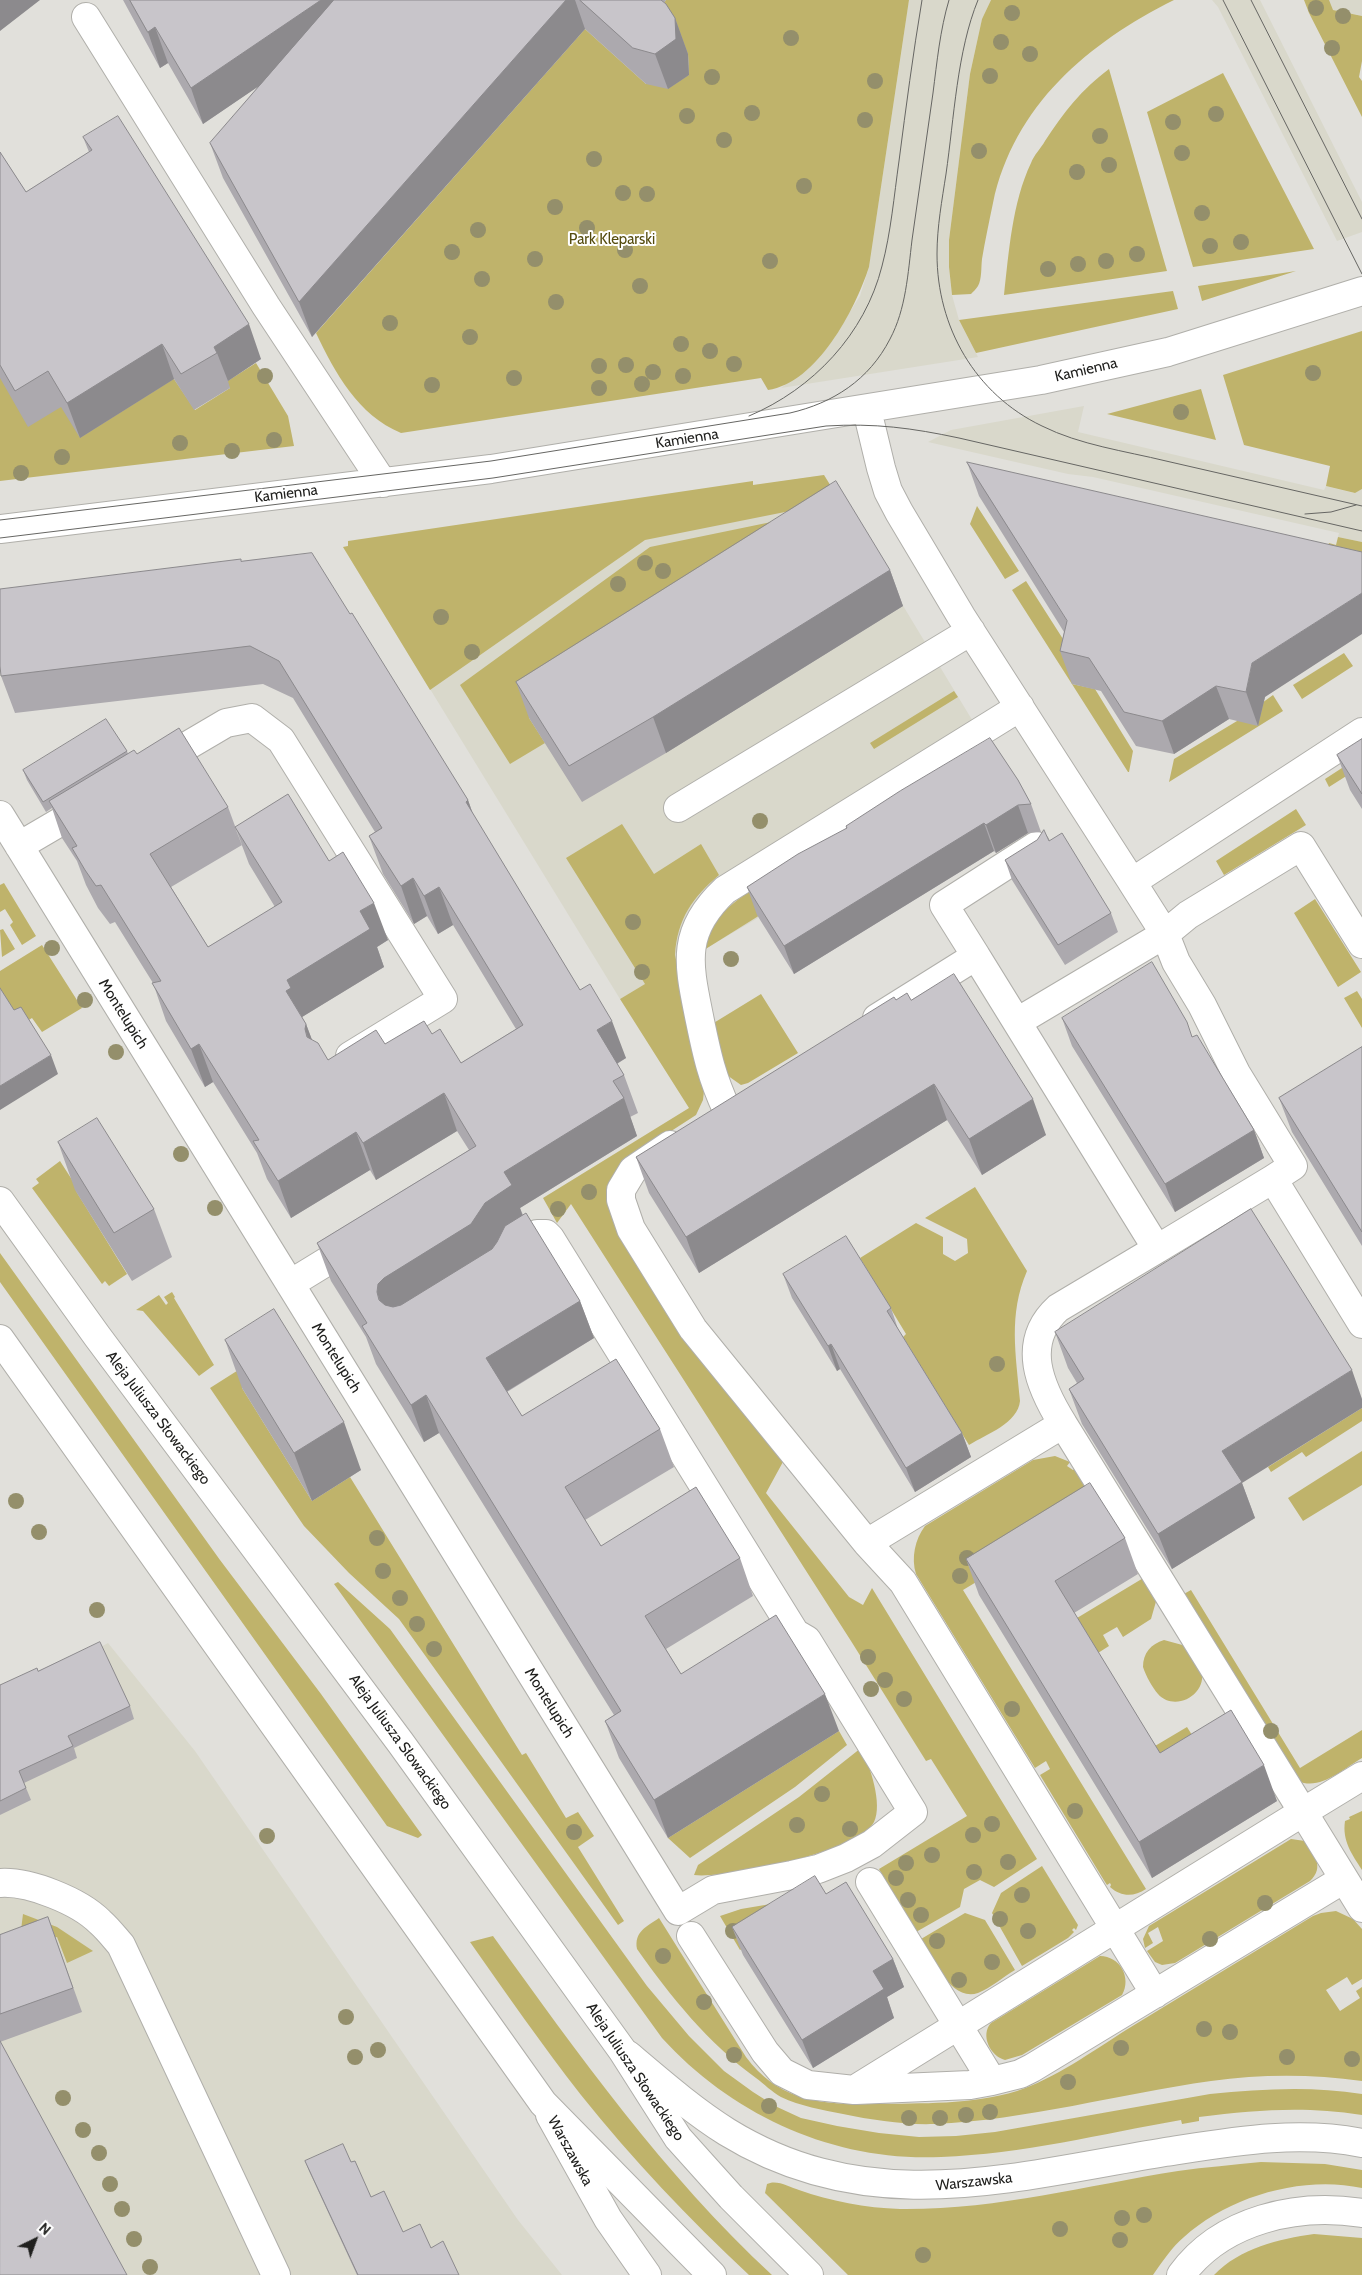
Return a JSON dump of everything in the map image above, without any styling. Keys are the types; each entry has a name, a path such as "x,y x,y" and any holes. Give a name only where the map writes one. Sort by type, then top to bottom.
{"street":[{"path":"86,17 266,306 383,483"},
{"name":"Kamienna","path":"0,529 546,462 1041,380 1168,352 1362,290"},
{"path":"867,410 876,452 888,491 928,562 1165,934 1176,962 1202,1005 1236,1073 1293,1166 1058,1308 1047,1318 1040,1330 1038,1344 1042,1386 1063,1424 1362,1908"},
{"path":"678,808 971,631"},
{"path":"727,1110 710,1070 689,969 693,937 700,920 711,903 725,890 1020,707"},
{"path":"137,776 226,723 252,718 281,740 443,999 334,1066"},
{"path":"1132,882 1362,732"},
{"path":"19,846 111,791"},
{"name":"Montelupich","path":"0,815 678,1911 713,1890 818,1869 846,1858 872,1844 913,1812 807,1640 795,1633 550,1238 546,1234 537,1234 507,1253 497,1273"},
{"path":"1036,846 944,905 1157,1249"},
{"path":"1017,1022 1165,934 1188,915 1301,846 1362,944"},
{"path":"852,1033 976,956"},
{"path":"752,1094 633,1170 621,1190 624,1214 631,1229 693,1328 867,1543 902,1582 1155,1994"},
{"path":"1273,1179 1362,1324"},
{"name":"Aleja Juliusza Słowackiego","path":"0,1201 97,1336 383,1719 622,2050 678,2138 731,2197 809,2275"},
{"path":"290,1284 376,1230"},
{"path":"0,1338 543,2103 712,2275"},
{"path":"867,1543 1063,1424"},
{"path":"854,2090 1362,1776"},
{"path":"691,1936 765,2052 782,2072 808,2085 854,2090 970,2085 1020,2074 1032,2068 1344,1879"},
{"path":"0,1882 34,1887 73,1903 99,1920 120,1945 276,2275"},
{"path":"870,1882 992,2081"},
{"name":"Warszawska","path":"622,2050 692,2108 727,2132 796,2165 834,2177 860,2181 901,2186 964,2184 1090,2166 1239,2140 1291,2136 1324,2137 1362,2143"},
{"name":"Warszawska","path":"543,2103 608,2219 647,2275"},
{"path":"1182,2275 1205,2250 1226,2234 1251,2222 1311,2210 1343,2210 1362,2213"}],"shaded area":[{"path":"909,0 991,0 982,19 970,74 949,240 952,295 959,320 978,357 781,388 807,368 826,349 860,296 869,267"},
{"path":"1212,0 1260,0 1362,202 1362,232 1337,241 1218,7"},
{"path":"1304,0 1362,0 1362,16 1333,10"},
{"path":"1084,406 1078,432 1324,490 1326,486 1354,493 1362,489 1362,542 1338,537 1339,533 928,442 951,430"},
{"path":"824,475 980,733 757,915 758,918 620,999 343,547"},
{"path":"108,1643 195,1751 518,2220 562,2275 0,2275 0,1699 41,1680"}],"green space":[{"name":"Park Kleparski","path":"666,0 909,0 869,267 854,303 832,342 802,374 786,384 768,390 761,378 401,433 386,425 360,404 350,391 331,363 316,333 585,29 646,84 689,75 688,54 678,40 653,18"},
{"path":"991,0 1174,0 1112,36 1084,57 1059,81 1037,107 1018,136 1003,168 993,203 978,286 971,294 952,295 949,240 970,74 982,19"},
{"path":"1304,0 1329,0 1333,10 1362,16 1362,61 1359,77 1362,81 1362,117 1309,13"},
{"path":"1109,69 1167,271 1004,295 1015,211 1019,194 1032,160 1059,120 1074,102"},
{"path":"1223,73 1314,249 1193,267 1147,112"},
{"path":"1296,271 1202,301 1198,286"},
{"path":"1173,291 1178,309 976,353 959,320"},
{"path":"1362,331 1362,489 1355,493 1326,486 1330,466 1244,445 1223,375"},
{"path":"0,341 61,407 174,379 195,410 230,388 226,382 256,363 288,416 294,446 0,481"},
{"path":"1201,389 1216,440 1107,414"},
{"path":"824,475 840,501 645,540 430,690 343,547 348,546 348,541 753,481 753,485"},
{"path":"977,506 1019,571 1005,579 970,524"},
{"path":"844,507 529,718 545,743 510,764 460,685 650,547"},
{"path":"1338,537 1362,542 1362,560 1326,552 1329,543 1336,545"},
{"path":"1026,581 1077,661 1072,684 1095,689 1133,751 1129,772 1128,772 1012,590"},
{"path":"1344,653 1353,666 1302,699 1293,685"},
{"path":"954,691 958,697 874,749 870,743"},
{"path":"1273,695 1283,711 1169,782 1174,759 1237,721"},
{"path":"1362,755 1362,766 1329,787 1325,779"},
{"path":"970,756 983,776 704,950 713,925 722,913 743,896"},
{"path":"1296,809 1306,825 1224,875 1216,861"},
{"path":"622,824 654,874 701,844 719,875 701,892 688,910 679,930 675,955 704,1091 703,1100 696,1115 631,1157 612,1183 784,1460 766,1493 849,1597 863,1605 872,1588 1037,1859 994,1887 980,1880 964,1889 960,1907 916,1932 879,1869 967,1816 931,1759 926,1761 571,1204 557,1223 543,1198 689,1108 620,999 645,984 566,858"},
{"path":"4,883 36,936 22,945 10,925 13,922 5,909 0,912 0,885"},
{"path":"1315,899 1361,972 1338,987 1294,913"},
{"path":"3,929 15,949 2,957 0,930"},
{"path":"42,945 82,1008 42,1032 32,1018 19,1026 0,996 0,971"},
{"path":"1357,991 1362,999 1362,1028 1344,998"},
{"path":"761,994 798,1053 748,1083 741,1085 724,1073 712,1024"},
{"path":"60,1161 76,1186 76,1191 127,1274 109,1286 105,1281 102,1284 32,1188 39,1183 36,1179"},
{"path":"975,1187 1027,1271 1017,1303 1015,1319 1015,1351 1020,1401 1018,1409 1008,1422 969,1445 903,1337 906,1334 860,1258 916,1223 943,1237 943,1254 955,1261 968,1253 967,1239 925,1218"},
{"path":"0,1253 220,1560 321,1694 422,1835 418,1838 387,1826 0,1282"},
{"path":"172,1292 214,1365 199,1376 143,1311 136,1310 159,1295 166,1305 168,1303 164,1297"},
{"path":"284,1341 242,1388 312,1501 350,1477 522,1755 526,1753 566,1818 578,1812 594,1836 578,1847 624,1921 618,1925 399,1619 349,1573 304,1526 210,1388"},
{"path":"1362,1408 1362,1421 1306,1457 1302,1452 1271,1472 1268,1467"},
{"path":"1362,1451 1362,1485 1303,1521 1288,1498"},
{"path":"1055,1456 1070,1462 1067,1466 1073,1470 1076,1468 1101,1507 963,1590 1146,1889 1132,1895 1119,1893 1110,1887 1110,1883 1107,1885 1040,1775 1050,1769 1046,1761 1035,1768 916,1574 914,1562 915,1549 925,1526 1033,1460"},
{"path":"1145,1577 1157,1598 1151,1619 1123,1637 1117,1627 1103,1635 1109,1646 1098,1653 1077,1618"},
{"path":"338,1582 390,1629 647,1986 689,2036 724,2071 775,2106 801,2118 837,2126 919,2137 995,2132 1210,2094 1267,2090 1305,2089 1362,2094 1362,2115 1300,2110 1241,2112 1199,2117 1199,2121 1182,2124 1181,2120 1031,2148 941,2157 901,2157 863,2151 825,2142 788,2129 754,2111 721,2090 690,2066 662,2038 334,1584"},
{"path":"1191,1590 1300,1768 1362,1730 1362,1758 1323,1781 1306,1783 1298,1781 1182,1595"},
{"path":"1164,1640 1186,1646 1201,1669 1202,1678 1200,1686 1189,1698 1181,1701 1173,1702 1158,1694 1149,1681 1143,1667 1146,1653 1155,1644"},
{"path":"1187,1727 1202,1751 1175,1780 1155,1746"},
{"path":"839,1731 847,1745 795,1787 690,1858 668,1838"},
{"path":"861,1748 874,1785 877,1805 874,1822 863,1833 844,1844 790,1861 734,1873 694,1875 698,1865 799,1797"},
{"path":"1362,1811 1362,1870 1346,1841 1344,1828 1345,1821 1350,1819 1349,1817"},
{"path":"1291,1839 1305,1841 1314,1856 1317,1871 1310,1881 1175,1963 1162,1965 1155,1962 1147,1951 1163,1941 1158,1927 1148,1933 1153,1943 1145,1948 1143,1939 1149,1926"},
{"path":"1042,1866 1078,1925 1076,1930 1074,1928 1072,1930 1074,1932 1068,1938 1022,1966 992,1913 1001,1893"},
{"path":"842,1892 826,1898 740,1950 720,1916 741,1909"},
{"path":"1336,1911 1353,1919 1362,1929 1362,1979 1352,1985 1347,1977 1326,1990 1340,2011 1360,1998 1356,1991 1362,1987 1362,2081 1305,2076 1230,2079 1176,2086 1038,2112 969,2122 934,2124 900,2123 854,2116 804,2105 778,2095 738,2064 706,2034 677,2002 637,1949 639,1934 659,1918 746,2057 759,2072 788,2092 804,2098 838,2103 946,2102 1000,2096 1031,2086 1073,2064 1313,1916"},
{"path":"965,1913 985,1920 1015,1970 983,1991 968,1994 959,1991 951,1985 937,1967 921,1939"},
{"path":"23,1914 57,1927 93,1951 67,1963 57,1937 19,1946"},
{"path":"493,1936 590,2069 659,2155 732,2237 772,2275 749,2275 662,2188 600,2119 524,2019 470,1942"},
{"path":"1100,1956 1113,1960 1122,1969 1126,1982 1122,1995 1022,2055 1005,2060 991,2050 986,2033 991,2023"},
{"path":"1261,2162 1325,2164 1362,2170 1362,2188 1316,2184 1268,2192 1245,2200 1223,2210 1184,2237 1171,2250 1153,2275 848,2275 765,2193 767,2184 775,2182 823,2197 861,2205 900,2209 971,2206 1040,2196 1178,2171"},
{"path":"1314,2234 1362,2238 1362,2275 1214,2275 1224,2266 1248,2251 1274,2242"}],"building":[{"path":"130,0 321,0 191,88 155,27 148,32"},
{"path":"334,0 566,0 299,302 210,143"},
{"path":"580,0 661,0 675,18 676,39 655,54 633,48"},
{"path":"118,116 249,324 214,347 217,353 181,374 162,344 67,403 48,371 15,391 0,365 0,152 26,192 92,150 83,137"},
{"path":"967,462 1362,552 1362,593 1252,663 1246,692 1216,686 1162,721 1124,712 1089,658 1060,651 1067,621"},
{"path":"836,481 890,570 653,717 569,766 516,682"},
{"path":"312,553 350,614 352,613 468,800 466,802 580,990 590,984 612,1021 597,1030 624,1075 613,1081 624,1098 504,1172 512,1185 485,1203 471,1224 384,1278 378,1284 379,1300 385,1305 393,1307 401,1305 492,1249 505,1226 526,1213 580,1301 486,1358 522,1416 616,1359 660,1429 565,1487 601,1546 696,1487 740,1558 645,1616 681,1674 776,1615 825,1694 654,1800 605,1721 621,1711 426,1395 411,1405 362,1326 367,1323 317,1243 476,1146 444,1093 363,1143 356,1132 278,1181 253,1141 259,1140 199,1044 191,1049 152,983 161,981 101,885 96,886 85,870 72,848 77,846 49,801 134,750 137,754 179,728 228,807 150,854 208,947 282,902 235,827 288,794 329,861 343,852 374,903 360,911 370,929 287,980 291,988 286,991 306,1024 307,1037 318,1043 328,1060 376,1030 385,1044 424,1021 432,1034 440,1029 461,1063 523,1025 439,887 424,896 413,878 401,886 369,836 382,828 279,661 250,646 1,676 0,589 241,559 241,561"},
{"path":"106,719 127,751 43,802 23,770"},
{"path":"990,738 1018,780 1031,804 1018,805 986,825 984,823 784,946 747,887 798,854 847,828 846,826 900,791"},
{"path":"1362,739 1362,794 1337,755"},
{"path":"1044,830 1049,841 1062,833 1111,913 1058,945 1005,860 1037,840"},
{"path":"1152,962 1187,1022 1192,1037 1197,1035 1254,1130 1165,1184 1062,1018"},
{"path":"954,974 1033,1099 969,1139 934,1084 686,1237 636,1157 894,997 896,1000 907,993 911,1000"},
{"path":"0,988 14,1010 21,1007 51,1055 0,1086"},
{"path":"1362,1047 1362,1232 1279,1098"},
{"path":"97,1118 154,1209 114,1233 58,1142"},
{"path":"1251,1209 1352,1370 1222,1451 1242,1482 1158,1534 1069,1389 1084,1379 1055,1332"},
{"path":"846,1236 891,1308 887,1311 962,1433 906,1468 831,1344 828,1346 783,1274"},
{"path":"274,1309 344,1422 294,1453 225,1340"},
{"path":"1090,1483 1125,1538 1055,1581 1160,1753 1231,1710 1264,1765 1139,1842 966,1559"},
{"path":"100,1642 130,1706 68,1736 73,1746 19,1771 26,1788 0,1801 0,1685 37,1668 38,1671"},
{"path":"815,1876 826,1894 846,1882 893,1959 873,1971 884,1989 802,2040 732,1927"},
{"path":"48,1917 73,1988 0,2014 0,1935"},
{"path":"0,2041 127,2275 0,2275"},
{"path":"343,2144 351,2162 355,2161 371,2197 384,2191 403,2232 420,2224 431,2248 443,2241 459,2275 358,2275 305,2161"}],"tram line":[{"path":"749,416 772,405 815,375 849,336 863,314 874,291 882,266 890,227 922,0"},
{"path":"0,520 491,461 790,413 806,409 835,396 848,388 872,366 890,339 900,316 908,278 939,46 949,0"},
{"path":"978,0 965,41 961,63 940,214 937,254 939,281 944,307 964,355 979,377 997,396 1018,412 1057,433 1103,447 1362,506"},
{"path":"1223,0 1362,274"},
{"path":"1251,0 1362,219"},
{"path":"0,538 493,478 826,426 844,425 893,427 925,431 1362,531"},
{"path":"1305,514 1331,512 1356,505"}]}
